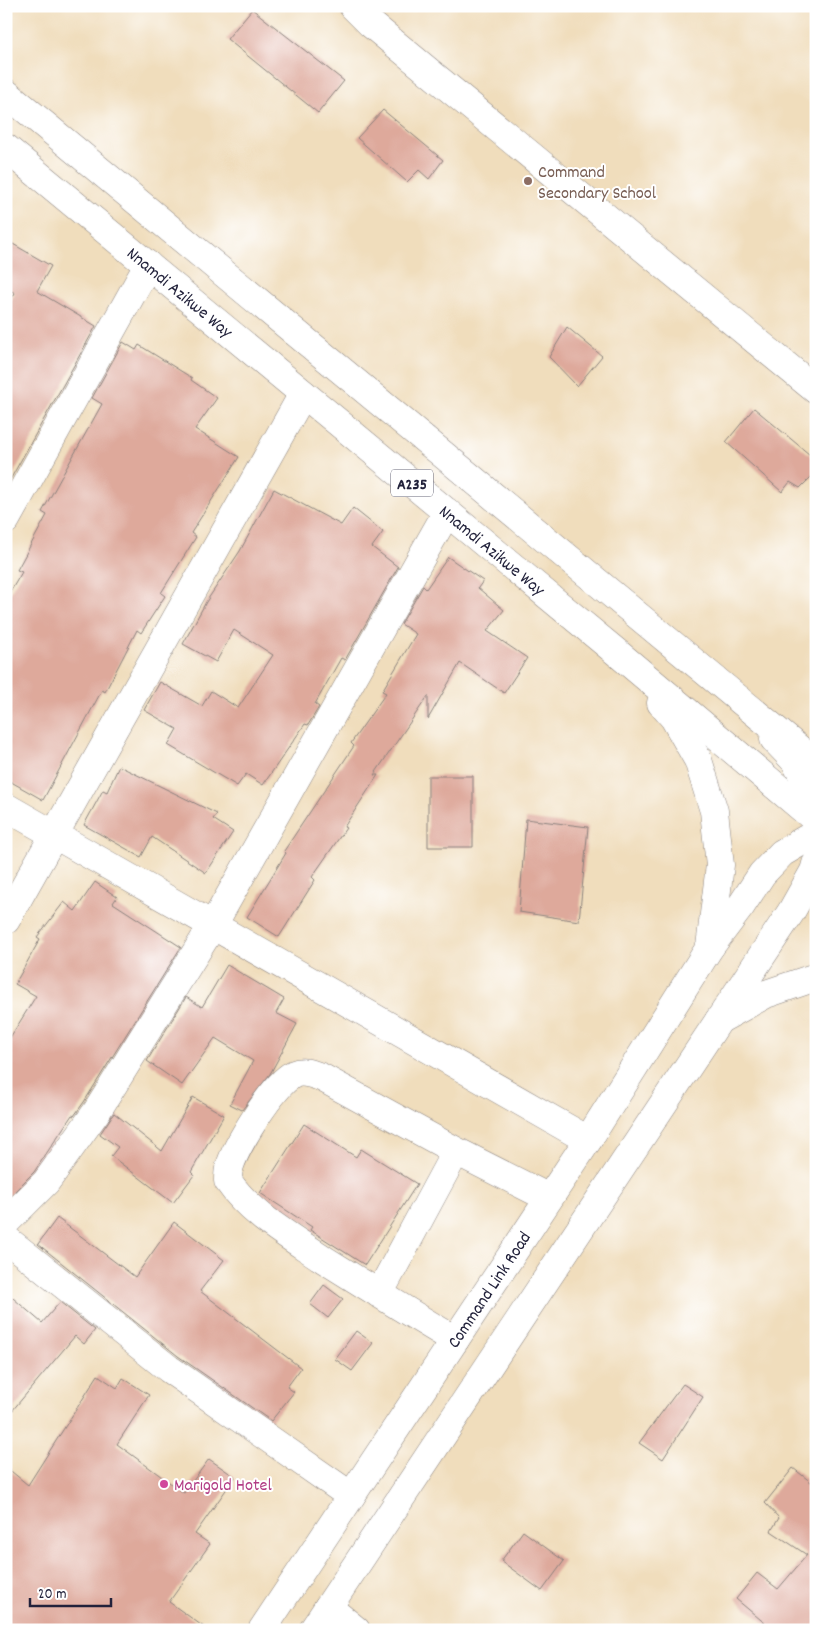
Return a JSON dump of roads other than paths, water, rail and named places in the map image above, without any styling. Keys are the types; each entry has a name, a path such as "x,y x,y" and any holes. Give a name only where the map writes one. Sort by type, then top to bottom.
{"main road":[{"path":"353,6 371,24 816,390"},
{"name":"A235","path":"6,93 816,763"},
{"name":"Nnamdi Azikwe Way","path":"6,148 621,656 816,820"},
{"path":"6,520 148,265"},
{"path":"6,920 303,394"},
{"path":"6,1222 46,1182 98,1111 213,925 447,512"},
{"path":"621,656 674,718 698,760 714,811 720,865 710,947"},
{"path":"746,706 796,761 816,802"},
{"path":"6,807 588,1140"},
{"name":"Command Link Road","path":"262,1630 588,1140 710,947 762,874 782,853 816,833"},
{"path":"313,1630 791,912 816,864"},
{"path":"718,1020 766,994 816,977"},
{"path":"455,1340 278,1229 238,1195 228,1181 229,1168 247,1132 274,1090 294,1074 305,1072 321,1077 456,1151 549,1198"},
{"path":"379,1294 456,1151"},
{"path":"6,1239 169,1369 350,1496"},
{"path":"328,1607 356,1630"}],"place":[{"name":"Command Secondary School","path":"528,181"},
{"name":"Marigold Hotel","path":"164,1484"}]}
